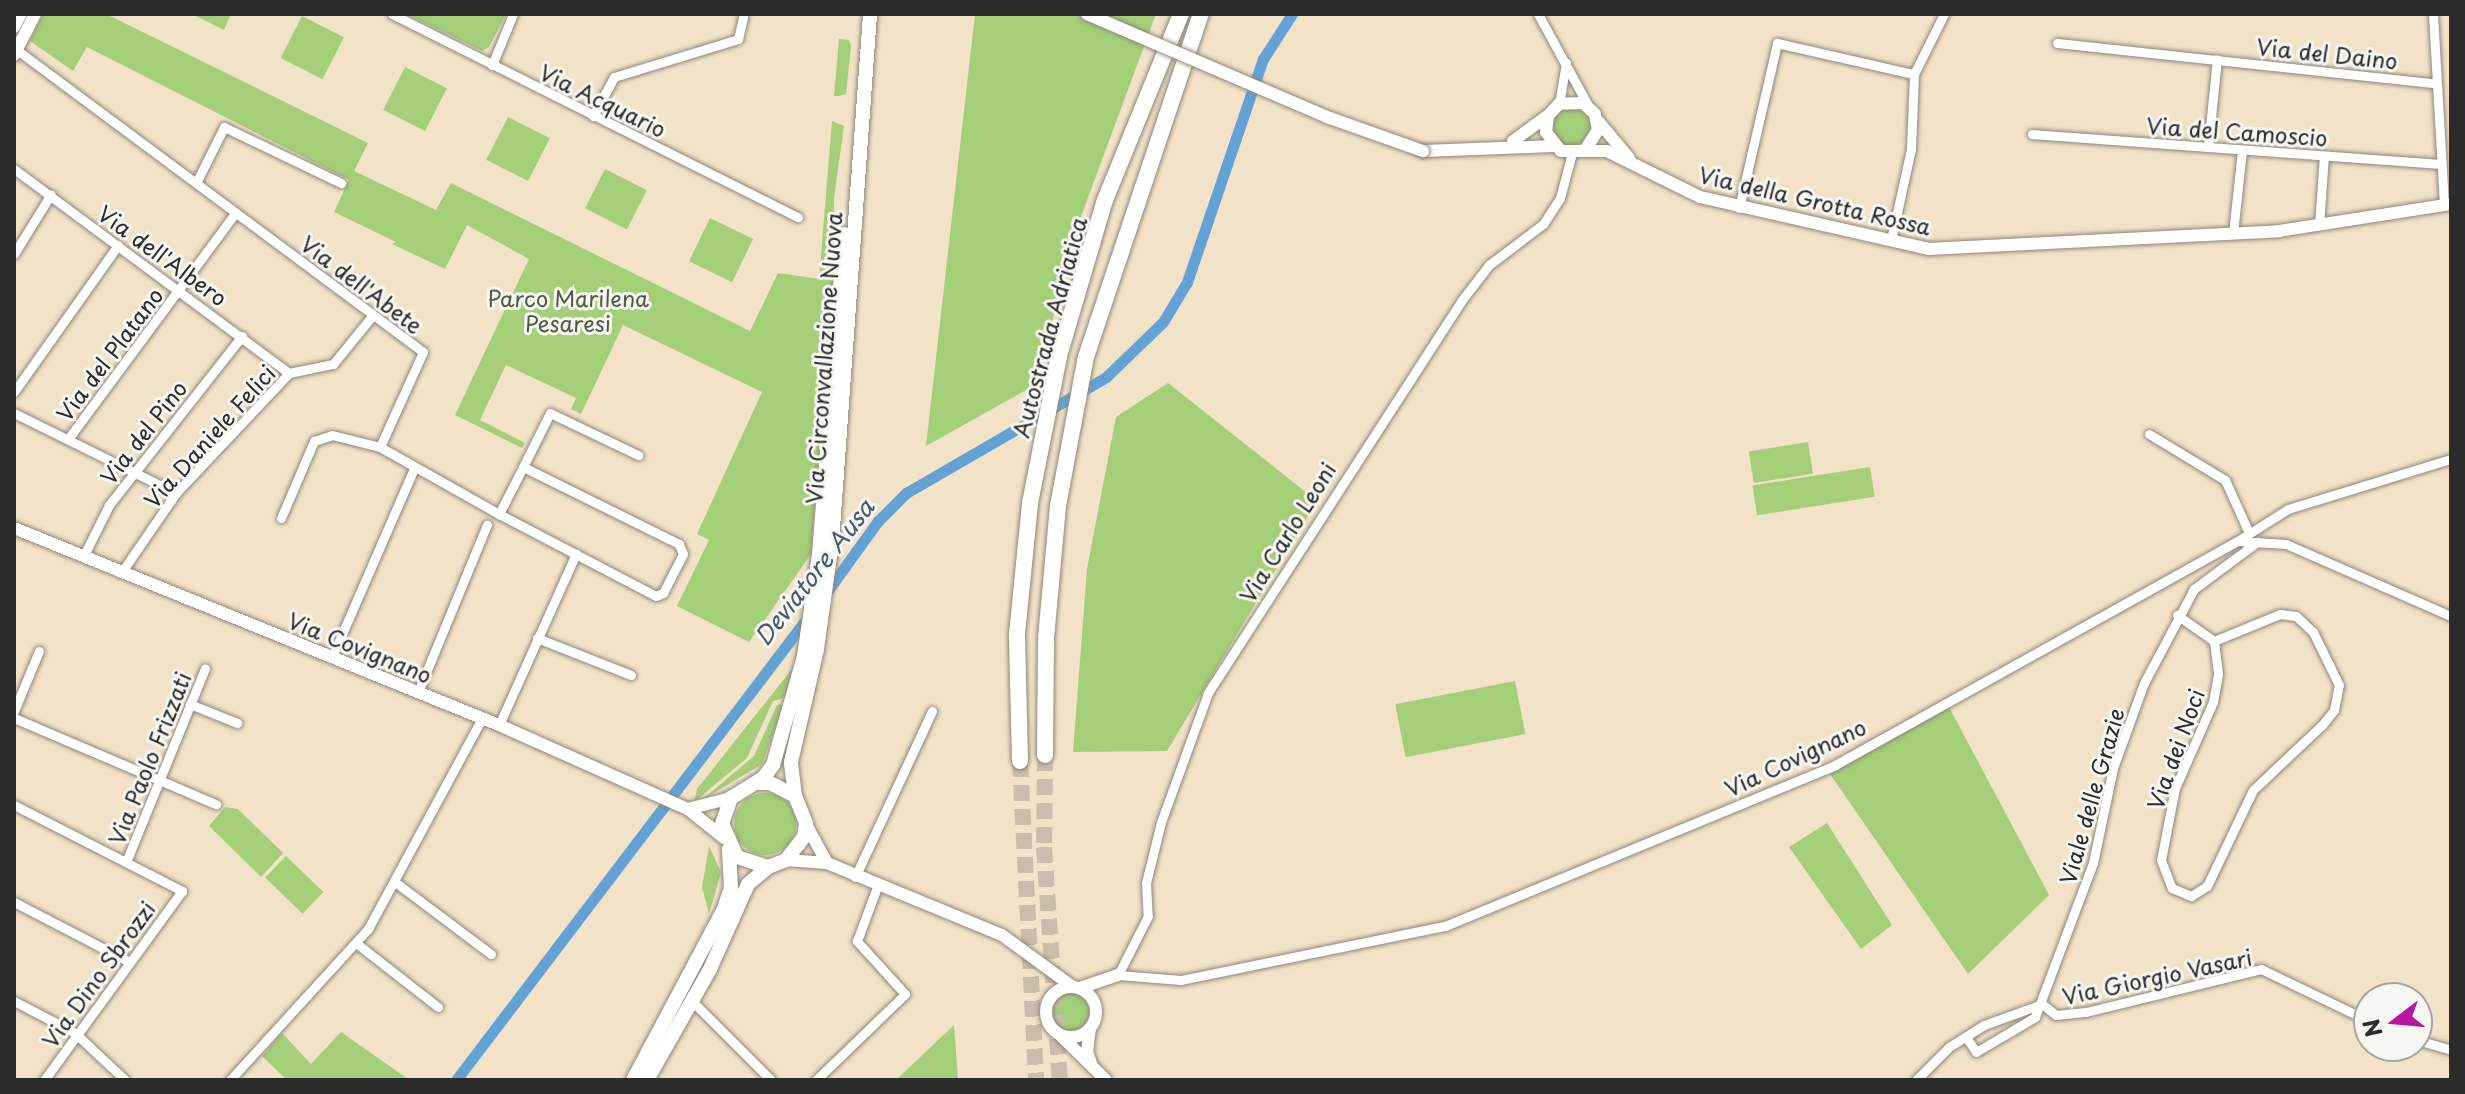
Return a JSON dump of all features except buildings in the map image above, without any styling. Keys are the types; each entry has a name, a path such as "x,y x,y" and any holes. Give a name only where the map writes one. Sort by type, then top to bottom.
{"highway":[{"name":"Autostrada Adriatica","path":"1020,761 1017,634 1038,451 1059,356 1105,200 1181,14"},
{"name":"Autostrada Adriatica","path":"1045,755 1046,638 1058,506 1086,357 1201,14"}],"main road":[{"name":"Via Circonvallazione Nuova","path":"731,798 756,783 780,751 810,652 861,14"},
{"name":"Via Circonvallazione Nuova","path":"806,823 795,796 791,762 832,542 870,14"},
{"path":"756,783 770,783 795,796"},
{"path":"633,1080 724,909 731,888 722,824 731,798"},
{"path":"647,1080 693,1002 748,884 768,867 786,860 797,851 806,823"},
{"path":"727,843 746,863 768,867"}],"street":[{"path":"14,27 21,14"},
{"path":"15,53 35,14"},
{"name":"Via Acquario","path":"392,14 798,217"},
{"path":"492,65 513,14"},
{"path":"593,116 614,77 738,39 744,14"},
{"path":"1087,14 1327,117 1423,151 1506,144 1554,146 1578,151 1596,138 1598,121 1565,56 1538,14"},
{"path":"1891,240 1911,149 1914,74 1944,14"},
{"path":"2433,14 2433,83 2447,205"},
{"path":"1739,208 1777,43 1914,74"},
{"name":"Via del Daino","path":"2057,43 2433,83"},
{"name":"Via dell'Abete","path":"15,53 423,352 380,447"},
{"path":"1506,144 1548,116 1559,104 1566,84 1565,56"},
{"path":"2208,147 2217,59"},
{"path":"1559,104 1575,100 1589,107"},
{"path":"1548,116 1546,132 1554,146"},
{"name":"Via della Grotta Rossa","path":"1598,121 1634,163"},
{"path":"196,183 224,127 341,183"},
{"name":"Via del Camoscio","path":"2032,134 2440,164"},
{"path":"2233,233 2242,150"},
{"name":"Via della Grotta Rossa","path":"1578,151 1607,151 1634,163 1662,182 1739,208 1929,249 2233,233 2319,225 2447,205"},
{"name":"Via Carlo Leoni","path":"1118,975 1148,916 1146,883 1161,822 1208,693 1342,479 1462,300 1489,265 1543,224 1560,198 1578,151"},
{"path":"2319,225 2324,156"},
{"name":"Via dell'Albero","path":"14,169 289,373"},
{"path":"14,254 51,194"},
{"name":"Via del Platano","path":"68,439 235,213"},
{"path":"14,392 118,245"},
{"name":"Via Daniele Felici","path":"121,573 176,493 289,373 333,364 373,315"},
{"name":"Via del Pino","path":"83,557 109,505 242,336"},
{"path":"14,413 133,475 176,493"},
{"path":"499,514 550,413 638,455"},
{"path":"2149,434 2225,480 2238,499 2249,533"},
{"path":"281,518 314,441 332,435 380,447 499,514 656,596 663,593 683,554 679,544 523,467"},
{"name":"Via Covignano","path":"1118,975 1181,980 1445,926 1835,765 2238,541 2288,509 2451,459"},
{"path":"332,657 414,468"},
{"path":"418,692 487,525"},
{"name":"Via Covignano","path":"14,528 499,725 688,809 727,843"},
{"path":"2238,541 2286,544 2451,616"},
{"name":"Viale delle Grazie","path":"1966,1037 1976,1052 2035,1017 2093,863 2124,731 2177,615 2215,571 2257,542"},
{"path":"499,725 576,554"},
{"name":"Via dei Noci","path":"2280,614 2296,616 2313,632 2339,685 2334,710 2253,790 2207,886 2191,896 2172,888 2161,860 2175,788 2213,702 2218,674 2214,641 2280,614"},
{"path":"2177,615 2214,641"},
{"path":"537,638 631,675"},
{"path":"14,711 39,651"},
{"name":"Via Paolo Frizzati","path":"126,862 205,668"},
{"path":"190,704 237,723"},
{"path":"855,877 932,711"},
{"path":"14,718 216,804"},
{"path":"230,1080 356,943 395,882 482,718"},
{"path":"688,809 731,798"},
{"path":"14,805 126,862"},
{"path":"806,823 827,863"},
{"path":"786,860 827,863 877,887 1011,940 1041,968 1076,988 1095,1006"},
{"name":"Via Dino Sbrozzi","path":"44,1080 75,1033 182,891 126,862"},
{"path":"395,882 491,954"},
{"path":"816,1080 905,994 857,941 877,887"},
{"path":"14,902 128,961"},
{"path":"356,943 438,1007"},
{"path":"1041,968 1049,1026 1106,1080"},
{"name":"Via Giorgio Vasari","path":"2042,1004 2056,1015 2086,1012 2261,969 2353,1013"},
{"path":"1047,1003 1057,991 1118,975"},
{"path":"1093,1069 1087,1051 1095,1006 1106,984 1118,975"},
{"path":"14,1001 75,1033 125,1080"},
{"path":"693,1002 771,1080"},
{"path":"1916,1080 1966,1037 2042,1004"},
{"path":"1061,1036 1077,1037 1090,1028"}],"green space":[{"name":"Parco Marilena Pesaresi","path":"43,14 106,14 368,143 354,171 436,210 451,183 750,331 778,273 819,279 832,121 844,126 834,198 833,281 811,554 749,642 677,606 709,540 697,534 762,392 623,325 581,414 571,409 576,398 506,365 480,420 525,443 522,448 455,415 529,259 467,225 445,269 392,244 396,242 334,212 349,180 87,47 73,71 30,41"},
{"path":"192,14 231,14 224,30"},
{"path":"406,14 506,14 489,47 482,51"},
{"path":"975,14 1156,14 1079,222 1035,385 926,446"},
{"path":"302,16 344,37 323,79 281,58"},
{"path":"839,39 849,40 851,46 846,94 834,96"},
{"path":"405,67 447,88 425,131 383,110"},
{"path":"1571,108 1585,113 1590,127 1585,141 1571,146 1557,141 1552,127 1557,113"},
{"path":"508,117 550,138 528,181 486,160"},
{"path":"605,169 647,190 627,230 585,208"},
{"path":"710,218 753,239 732,282 689,261"},
{"path":"1168,383 1317,501 1167,751 1073,752 1087,569 1116,417"},
{"path":"1808,442 1813,474 1754,483 1749,451"},
{"path":"1870,467 1875,497 1757,515 1752,486"},
{"path":"792,669 787,697 773,701 747,758 694,802 697,789"},
{"path":"1515,681 1525,734 1406,757 1395,704"},
{"path":"784,704 762,764 702,800 754,756 777,705"},
{"path":"1949,707 2049,895 1968,974 1830,774"},
{"path":"765,793 787,802 796,824 787,846 765,855 743,846 734,824 743,802"},
{"path":"225,807 238,809 283,853 261,877 209,826"},
{"path":"1827,823 1892,925 1861,949 1789,847"},
{"path":"709,846 721,872 709,914 702,887"},
{"path":"286,856 323,892 303,914 265,878"},
{"path":"1071,992 1085,998 1091,1012 1085,1026 1071,1032 1057,1026 1051,1012 1057,998"},
{"path":"954,1025 958,1080 896,1080"},
{"path":"341,1032 408,1079 287,1080 262,1056 282,1033 311,1064"}],"waterway":[{"name":"Deviatore Ausa","path":"826,593 878,521 906,493 1106,377 1163,322 1187,282 1263,59 1292,14"},
{"name":"Deviatore Ausa","path":"456,1080 811,613"}],"tunnel":[{"path":"1045,755 1044,847 1060,1080"},
{"path":"1020,761 1036,1080"}]}
